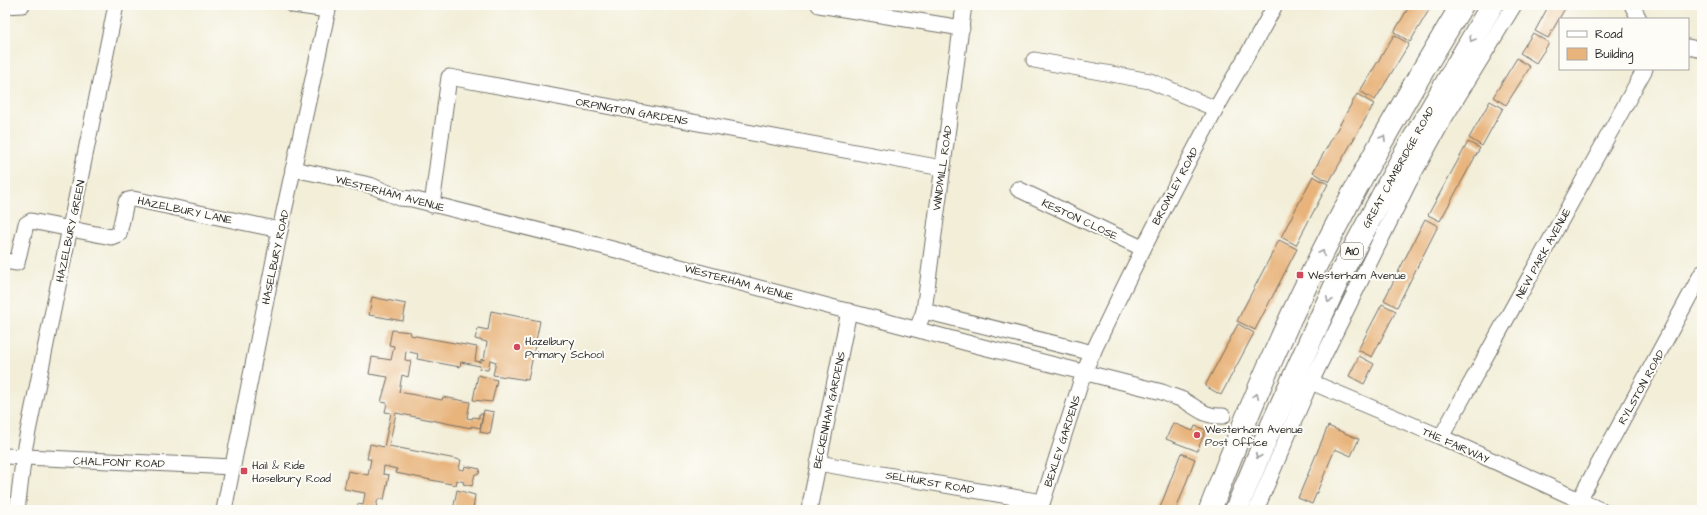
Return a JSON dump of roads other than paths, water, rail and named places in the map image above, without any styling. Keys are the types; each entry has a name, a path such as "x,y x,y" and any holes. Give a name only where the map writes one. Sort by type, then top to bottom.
{"highway":[{"name":"A10","path":"1210,510 1243,426 1307,285 1345,208 1416,82 1462,5"},
{"name":"GREAT CAMBRIDGE ROAD","path":"1236,510 1305,349 1354,247 1434,101 1492,5"}],"street":[{"path":"5,6 22,5"},
{"name":"HAZELBURY GREEN","path":"17,510 24,458 116,5"},
{"path":"293,5 329,8"},
{"path":"818,5 962,28"},
{"name":"WINDMILL ROAD","path":"917,330 924,311 964,5"},
{"name":"BROMLEY ROAD","path":"1084,372 1142,248 1216,109 1275,5"},
{"path":"1256,510 1311,382 1409,182 1444,119 1514,5"},
{"path":"1632,5 1638,18"},
{"name":"HASELBURY ROAD","path":"224,510 280,230 329,8"},
{"path":"1689,48 1702,50"},
{"path":"1034,60 1150,81 1216,109"},
{"name":"NEW PARK AVENUE","path":"1441,437 1644,70"},
{"name":"ORPINGTON GARDENS","path":"432,205 450,77 942,168"},
{"name":"WESTERHAM AVENUE","path":"293,169 370,185 400,198 601,246 917,330 1162,392 1183,400 1200,402 1216,409 1223,416 1243,426"},
{"name":"KESTON CLOSE","path":"1018,189 1142,248"},
{"name":"HAZELBURY LANE","path":"70,229 111,237 119,234 126,202 133,199 280,230"},
{"path":"5,261 17,263 26,224 28,222 31,221 70,229"},
{"name":"RYLSTON ROAD","path":"1579,500 1702,273"},
{"name":"BECKENHAM GARDENS","path":"809,510 850,311"},
{"path":"924,311 1093,353"},
{"path":"1000,351 1006,331"},
{"name":"BEXLEY GARDENS","path":"1041,506 1084,372"},
{"name":"THE FAIRWAY","path":"1311,382 1441,437 1601,510"},
{"name":"CHALFONT ROAD","path":"5,456 233,467"},
{"name":"SELHURST ROAD","path":"818,463 1041,506"}],"place":[{"name":"Westerham Avenue","path":"1300,275"},
{"name":"Hazelbury Primary School","path":"517,347"},
{"name":"Westerham Avenue Post Office","path":"1197,435"},
{"name":"Hail & Ride Haselbury Road","path":"244,471"}]}
